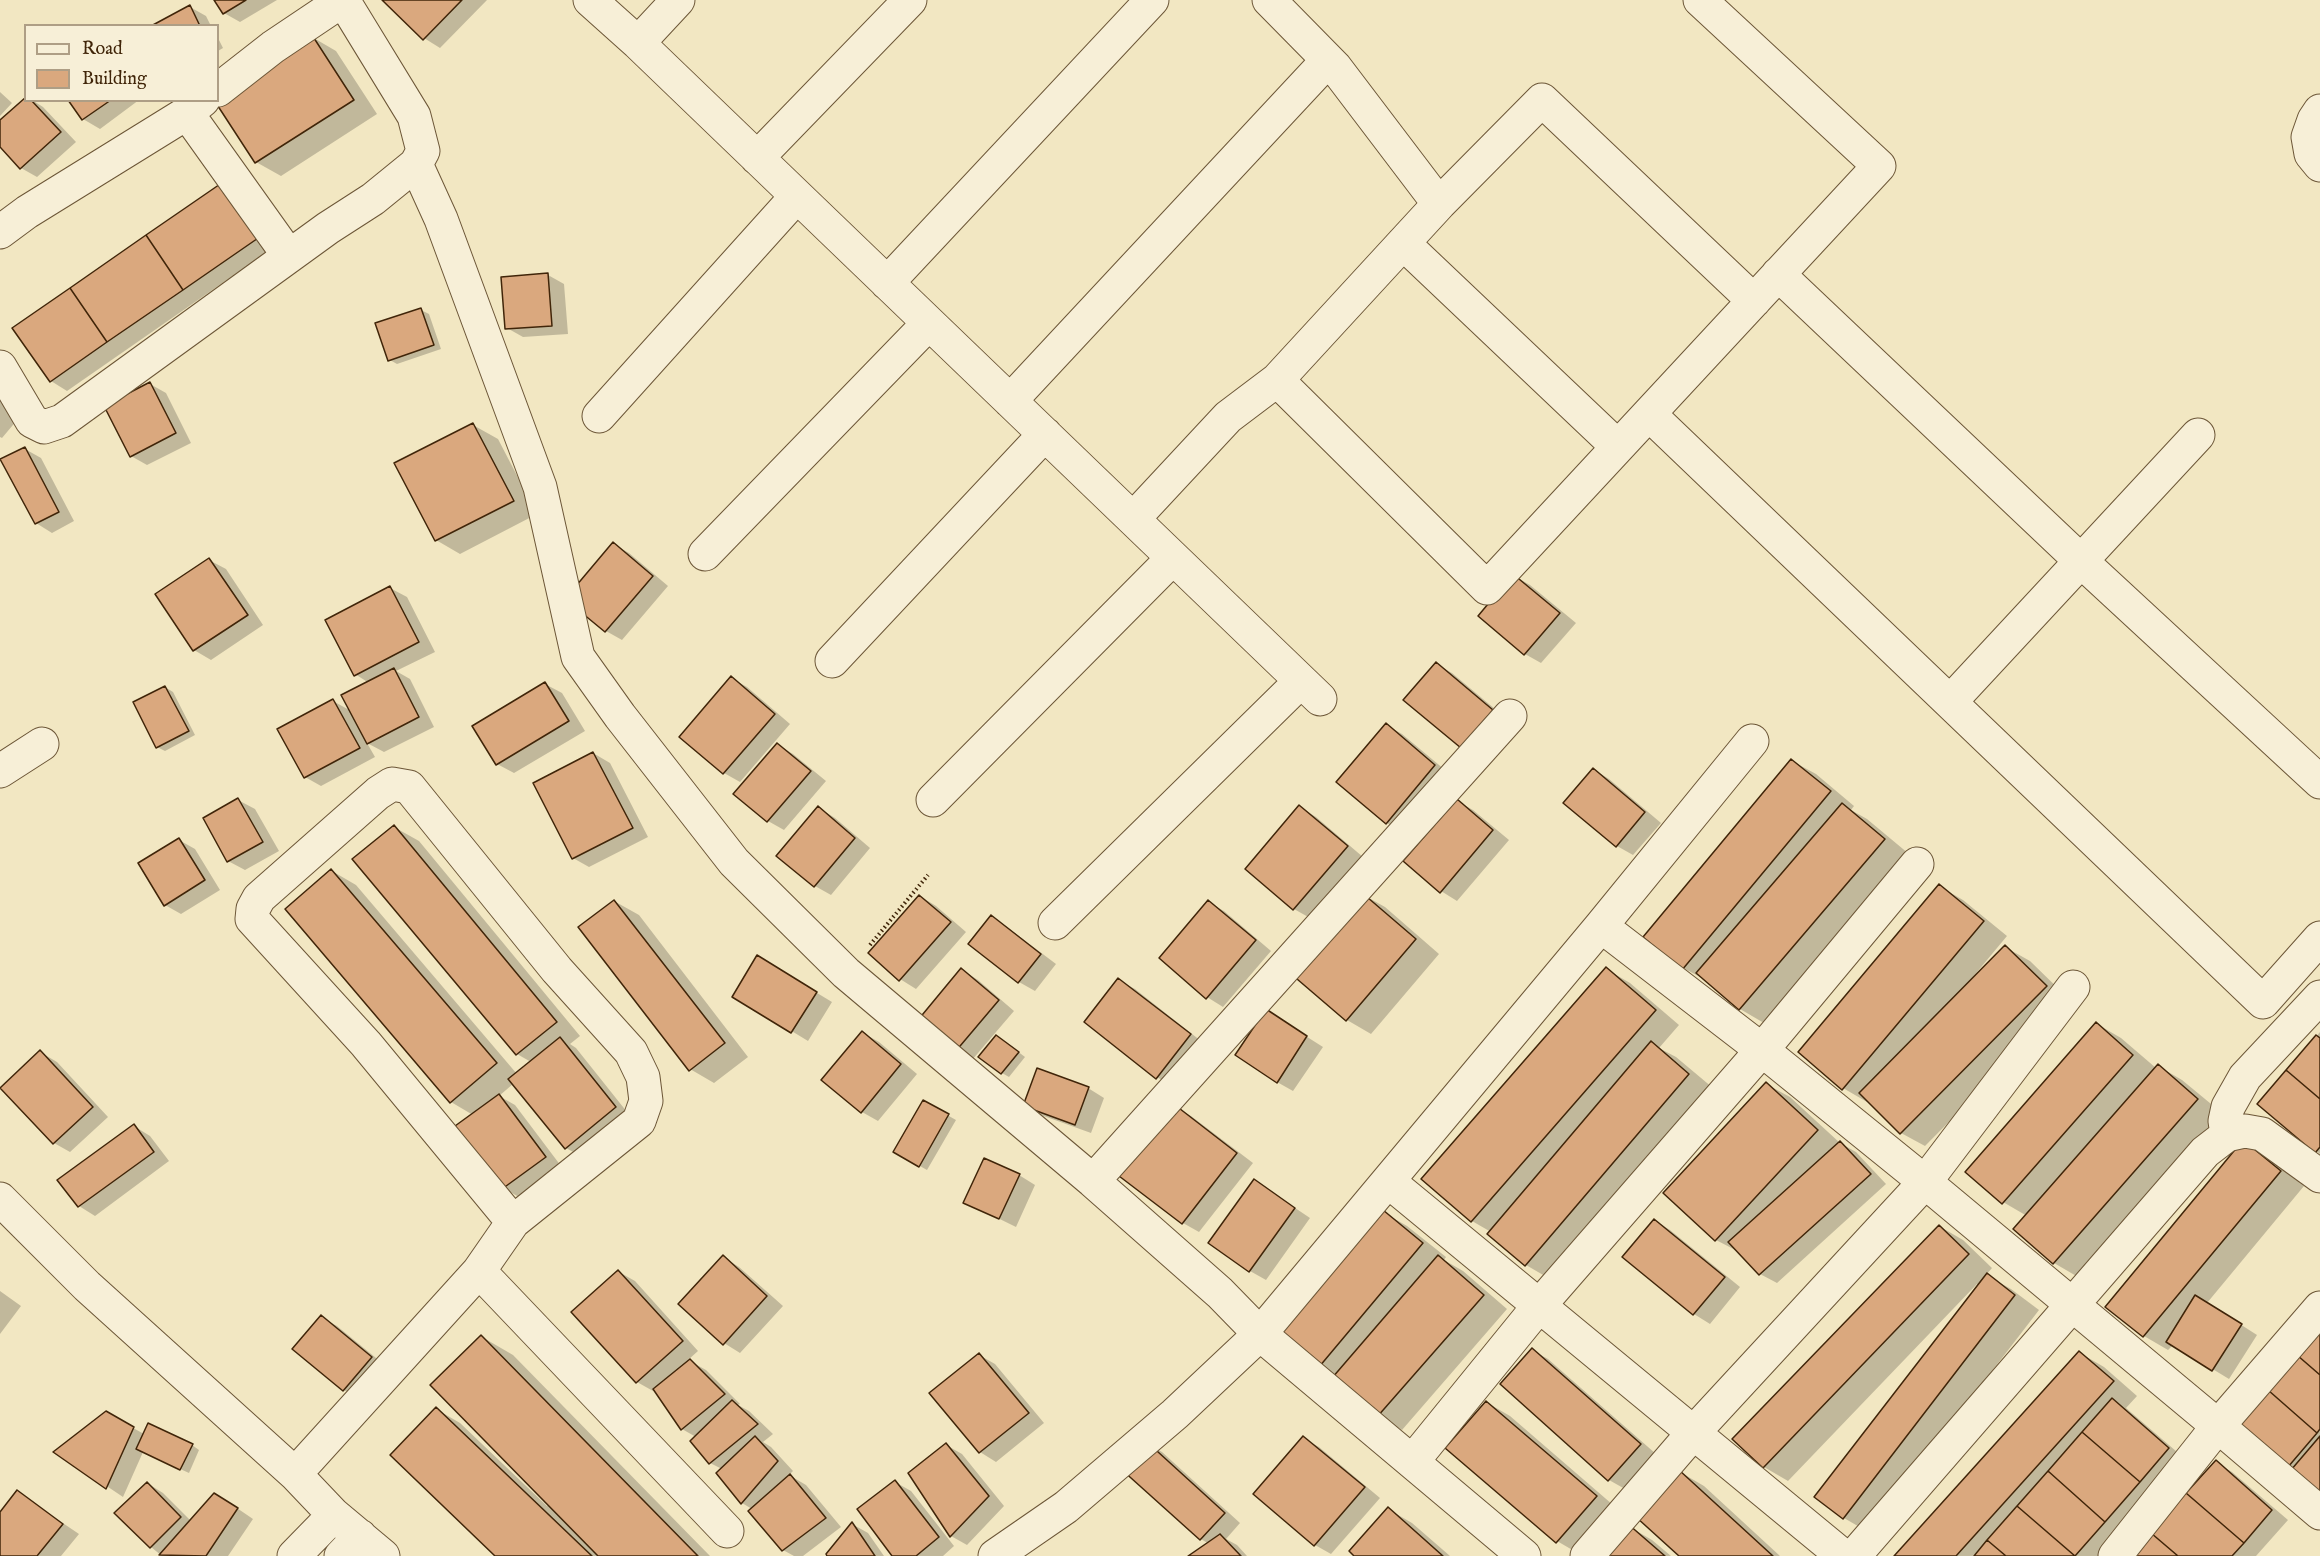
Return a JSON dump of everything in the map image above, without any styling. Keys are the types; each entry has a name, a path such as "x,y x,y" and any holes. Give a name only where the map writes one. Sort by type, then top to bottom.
{"street":[{"path":"0,368 32,421 44,427 62,421 289,256 373,200 416,164 423,151 414,116 343,0 273,47 219,89"},
{"path":"590,0 638,43 1311,690 1055,924"},
{"path":"638,43 678,0"},
{"path":"757,158 910,0"},
{"path":"887,283 1152,0"},
{"path":"1269,0 1328,60 1439,204"},
{"path":"1277,380 1487,588 1879,166 1700,0"},
{"path":"1010,401 1328,60"},
{"path":"1133,519 1228,417 1277,380 1439,204 1542,100 1754,301"},
{"path":"0,232 27,212 195,107 289,256"},
{"path":"2320,111 2313,120 2308,137 2311,154 2320,165"},
{"path":"416,164 441,219 540,488 578,657 620,716 734,862 846,973 1093,1181 1213,1286 1260,1334 1524,1556"},
{"path":"599,416 797,196"},
{"path":"1403,243 1618,447"},
{"path":"1778,274 2081,561 2320,782"},
{"path":"705,554 929,323"},
{"path":"1649,414 2263,1002 2320,938"},
{"path":"832,662 1045,434"},
{"path":"1950,702 2198,435"},
{"path":"933,801 1173,558"},
{"path":"1093,1181 1510,716"},
{"path":"995,1556 1065,1507 1189,1401 1260,1334 1601,926 1752,741"},
{"path":"0,771 42,744"},
{"path":"295,1474 479,1271 513,1222 639,1121 646,1101 643,1077 631,1052 557,970 409,787 392,784 378,793 259,898 253,909 252,919 366,1044 513,1222"},
{"path":"1412,1462 1538,1307 1762,1050 1917,864"},
{"path":"1601,926 1762,1050 1925,1182 2320,1514"},
{"path":"1587,1556 1694,1432 1925,1182 2073,987"},
{"path":"2227,1135 2225,1121 2228,1107 2246,1077 2320,997"},
{"path":"1854,1556 2205,1152 2227,1135 2245,1131 2262,1134 2320,1176"},
{"path":"1388,1181 1538,1307 1694,1432 1843,1556"},
{"path":"0,1199 87,1286 295,1474 334,1515 361,1549"},
{"path":"479,1271 728,1531"},
{"path":"2115,1556 2218,1426 2320,1308"},
{"path":"294,1556 334,1515"}],"path":[{"path":"846,973 928,874"}],"building":[{"path":"214,0 246,0 223,14"},
{"path":"382,0 462,0 423,40"},
{"path":"190,5 199,24 155,24"},
{"path":"312,35 354,100 255,163 215,102 219,102 219,97"},
{"path":"24,99 24,102 33,102 61,132 20,169 0,147 0,120"},
{"path":"69,102 108,102 82,120"},
{"path":"226,180 264,234 183,290 146,235"},
{"path":"146,235 183,290 107,342 70,288"},
{"path":"548,273 552,326 505,329 501,277"},
{"path":"70,288 107,342 50,382 12,328"},
{"path":"421,308 434,345 388,361 375,323"},
{"path":"150,382 176,433 130,457 104,406"},
{"path":"473,423 514,501 435,541 394,463"},
{"path":"25,447 59,512 35,524 0,459"},
{"path":"613,542 653,576 605,632 565,599"},
{"path":"209,558 248,615 193,651 155,594"},
{"path":"1513,574 1560,613 1524,655 1478,616"},
{"path":"390,586 419,642 354,676 325,620"},
{"path":"1436,662 1493,710 1461,748 1403,700"},
{"path":"394,668 419,717 367,744 341,695"},
{"path":"731,676 775,714 723,774 679,737"},
{"path":"545,682 569,721 496,765 472,726"},
{"path":"165,686 189,731 156,748 133,702"},
{"path":"333,699 360,748 304,778 277,729"},
{"path":"1386,723 1435,765 1386,824 1336,782"},
{"path":"777,743 811,771 767,822 733,794"},
{"path":"593,752 633,828 572,859 533,783"},
{"path":"1791,759 1831,791 1682,970 1643,937"},
{"path":"1593,768 1645,812 1616,847 1563,803"},
{"path":"238,798 263,842 227,862 203,818"},
{"path":"1457,799 1493,830 1440,893 1403,861"},
{"path":"1842,803 1885,839 1739,1010 1696,973"},
{"path":"1299,805 1348,846 1293,910 1245,869"},
{"path":"818,806 855,838 814,887 776,856"},
{"path":"394,825 557,1022 516,1055 352,859"},
{"path":"179,838 205,880 164,906 138,863"},
{"path":"331,869 497,1063 450,1103 285,909"},
{"path":"1939,884 1984,921 1842,1090 1798,1052"},
{"path":"1360,891 1416,939 1346,1021 1290,973"},
{"path":"919,895 951,922 899,981 868,953"},
{"path":"614,900 725,1043 689,1071 578,927"},
{"path":"1208,900 1256,940 1206,999 1159,958"},
{"path":"991,915 1041,954 1018,983 968,944"},
{"path":"2005,945 2047,986 1900,1134 1859,1093"},
{"path":"757,955 817,992 791,1033 732,997"},
{"path":"1606,967 1656,1010 1471,1222 1421,1179"},
{"path":"961,968 999,1000 955,1052 918,1020"},
{"path":"1118,978 1191,1034 1156,1079 1084,1022"},
{"path":"1266,1009 1307,1036 1277,1083 1235,1055"},
{"path":"2096,1022 2133,1055 2002,1204 1965,1172"},
{"path":"862,1031 901,1064 861,1113 821,1080"},
{"path":"996,1035 1019,1052 1001,1074 978,1057"},
{"path":"2316,1035 2320,1038 2320,1099 2286,1070"},
{"path":"560,1037 616,1107 565,1149 508,1079"},
{"path":"1651,1041 1689,1074 1525,1266 1487,1234"},
{"path":"40,1050 93,1107 53,1144 0,1088"},
{"path":"2158,1064 2198,1099 2053,1264 2013,1229"},
{"path":"1037,1068 1089,1087 1075,1125 1023,1106"},
{"path":"2286,1070 2320,1099 2320,1147 2315,1153 2257,1104"},
{"path":"1766,1082 1818,1130 1715,1241 1663,1193"},
{"path":"499,1094 546,1157 502,1189 455,1126"},
{"path":"923,1100 949,1114 919,1167 893,1152"},
{"path":"1175,1105 1237,1153 1182,1224 1119,1176"},
{"path":"134,1124 154,1152 78,1207 57,1180"},
{"path":"2243,1140 2281,1171 2143,1337 2105,1307"},
{"path":"1840,1141 1871,1174 1759,1275 1728,1242"},
{"path":"984,1158 1020,1174 999,1219 963,1203"},
{"path":"1254,1179 1295,1208 1249,1272 1208,1243"},
{"path":"1383,1210 1423,1243 1319,1367 1279,1334"},
{"path":"1654,1219 1725,1277 1693,1315 1622,1257"},
{"path":"1939,1225 1969,1254 1763,1468 1732,1439"},
{"path":"723,1255 767,1296 723,1345 678,1304"},
{"path":"1438,1255 1484,1295 1377,1417 1332,1378"},
{"path":"618,1270 683,1341 636,1383 571,1312"},
{"path":"1987,1273 2015,1295 1843,1519 1814,1497"},
{"path":"2195,1295 2242,1324 2212,1371 2166,1342"},
{"path":"2320,1314 2320,1375 2290,1349"},
{"path":"321,1315 372,1357 343,1391 292,1349"},
{"path":"481,1335 698,1556 598,1556 430,1385"},
{"path":"1532,1348 1641,1444 1608,1481 1500,1384"},
{"path":"2290,1349 2320,1375 2320,1429 2317,1433 2260,1383"},
{"path":"2079,1351 2114,1381 1956,1556 1894,1556"},
{"path":"979,1353 1029,1413 979,1453 929,1393"},
{"path":"690,1359 725,1394 681,1430 653,1389"},
{"path":"2260,1383 2317,1433 2288,1467 2230,1417"},
{"path":"2112,1398 2169,1448 2140,1482 2082,1432"},
{"path":"732,1400 758,1424 709,1464 690,1441"},
{"path":"1486,1401 1597,1496 1556,1543 1445,1448"},
{"path":"436,1407 592,1556 495,1556 390,1455"},
{"path":"106,1411 134,1427 106,1489 53,1452"},
{"path":"148,1423 193,1444 180,1470 136,1449"},
{"path":"2082,1432 2140,1482 2105,1522 2048,1471"},
{"path":"755,1436 778,1461 741,1504 716,1473"},
{"path":"1303,1436 1365,1487 1314,1546 1253,1494"},
{"path":"2320,1436 2320,1495 2291,1470"},
{"path":"1146,1441 1225,1513 1200,1540 1121,1469"},
{"path":"946,1443 989,1496 950,1537 908,1473"},
{"path":"2216,1460 2272,1510 2244,1543 2186,1493"},
{"path":"1679,1470 1773,1556 1679,1556 1636,1517"},
{"path":"2048,1471 2105,1522 2075,1556 2017,1506"},
{"path":"790,1474 826,1518 782,1551 748,1511"},
{"path":"895,1480 939,1537 916,1556 892,1556 857,1509"},
{"path":"147,1482 181,1517 150,1548 114,1513"},
{"path":"17,1490 63,1524 37,1556 0,1556 0,1512"},
{"path":"214,1493 238,1508 206,1556 159,1555"},
{"path":"2186,1493 2244,1543 2232,1556 2178,1556 2151,1533"},
{"path":"2017,1506 2075,1556 2006,1556 1987,1540"},
{"path":"1388,1507 1443,1556 1354,1556 1349,1551"},
{"path":"852,1522 875,1556 827,1556 826,1554"},
{"path":"1628,1524 1665,1556 1601,1556"},
{"path":"2151,1533 2178,1556 2131,1556"},
{"path":"1220,1534 1241,1556 1188,1556"},
{"path":"1987,1540 2006,1556 1974,1556"}]}
